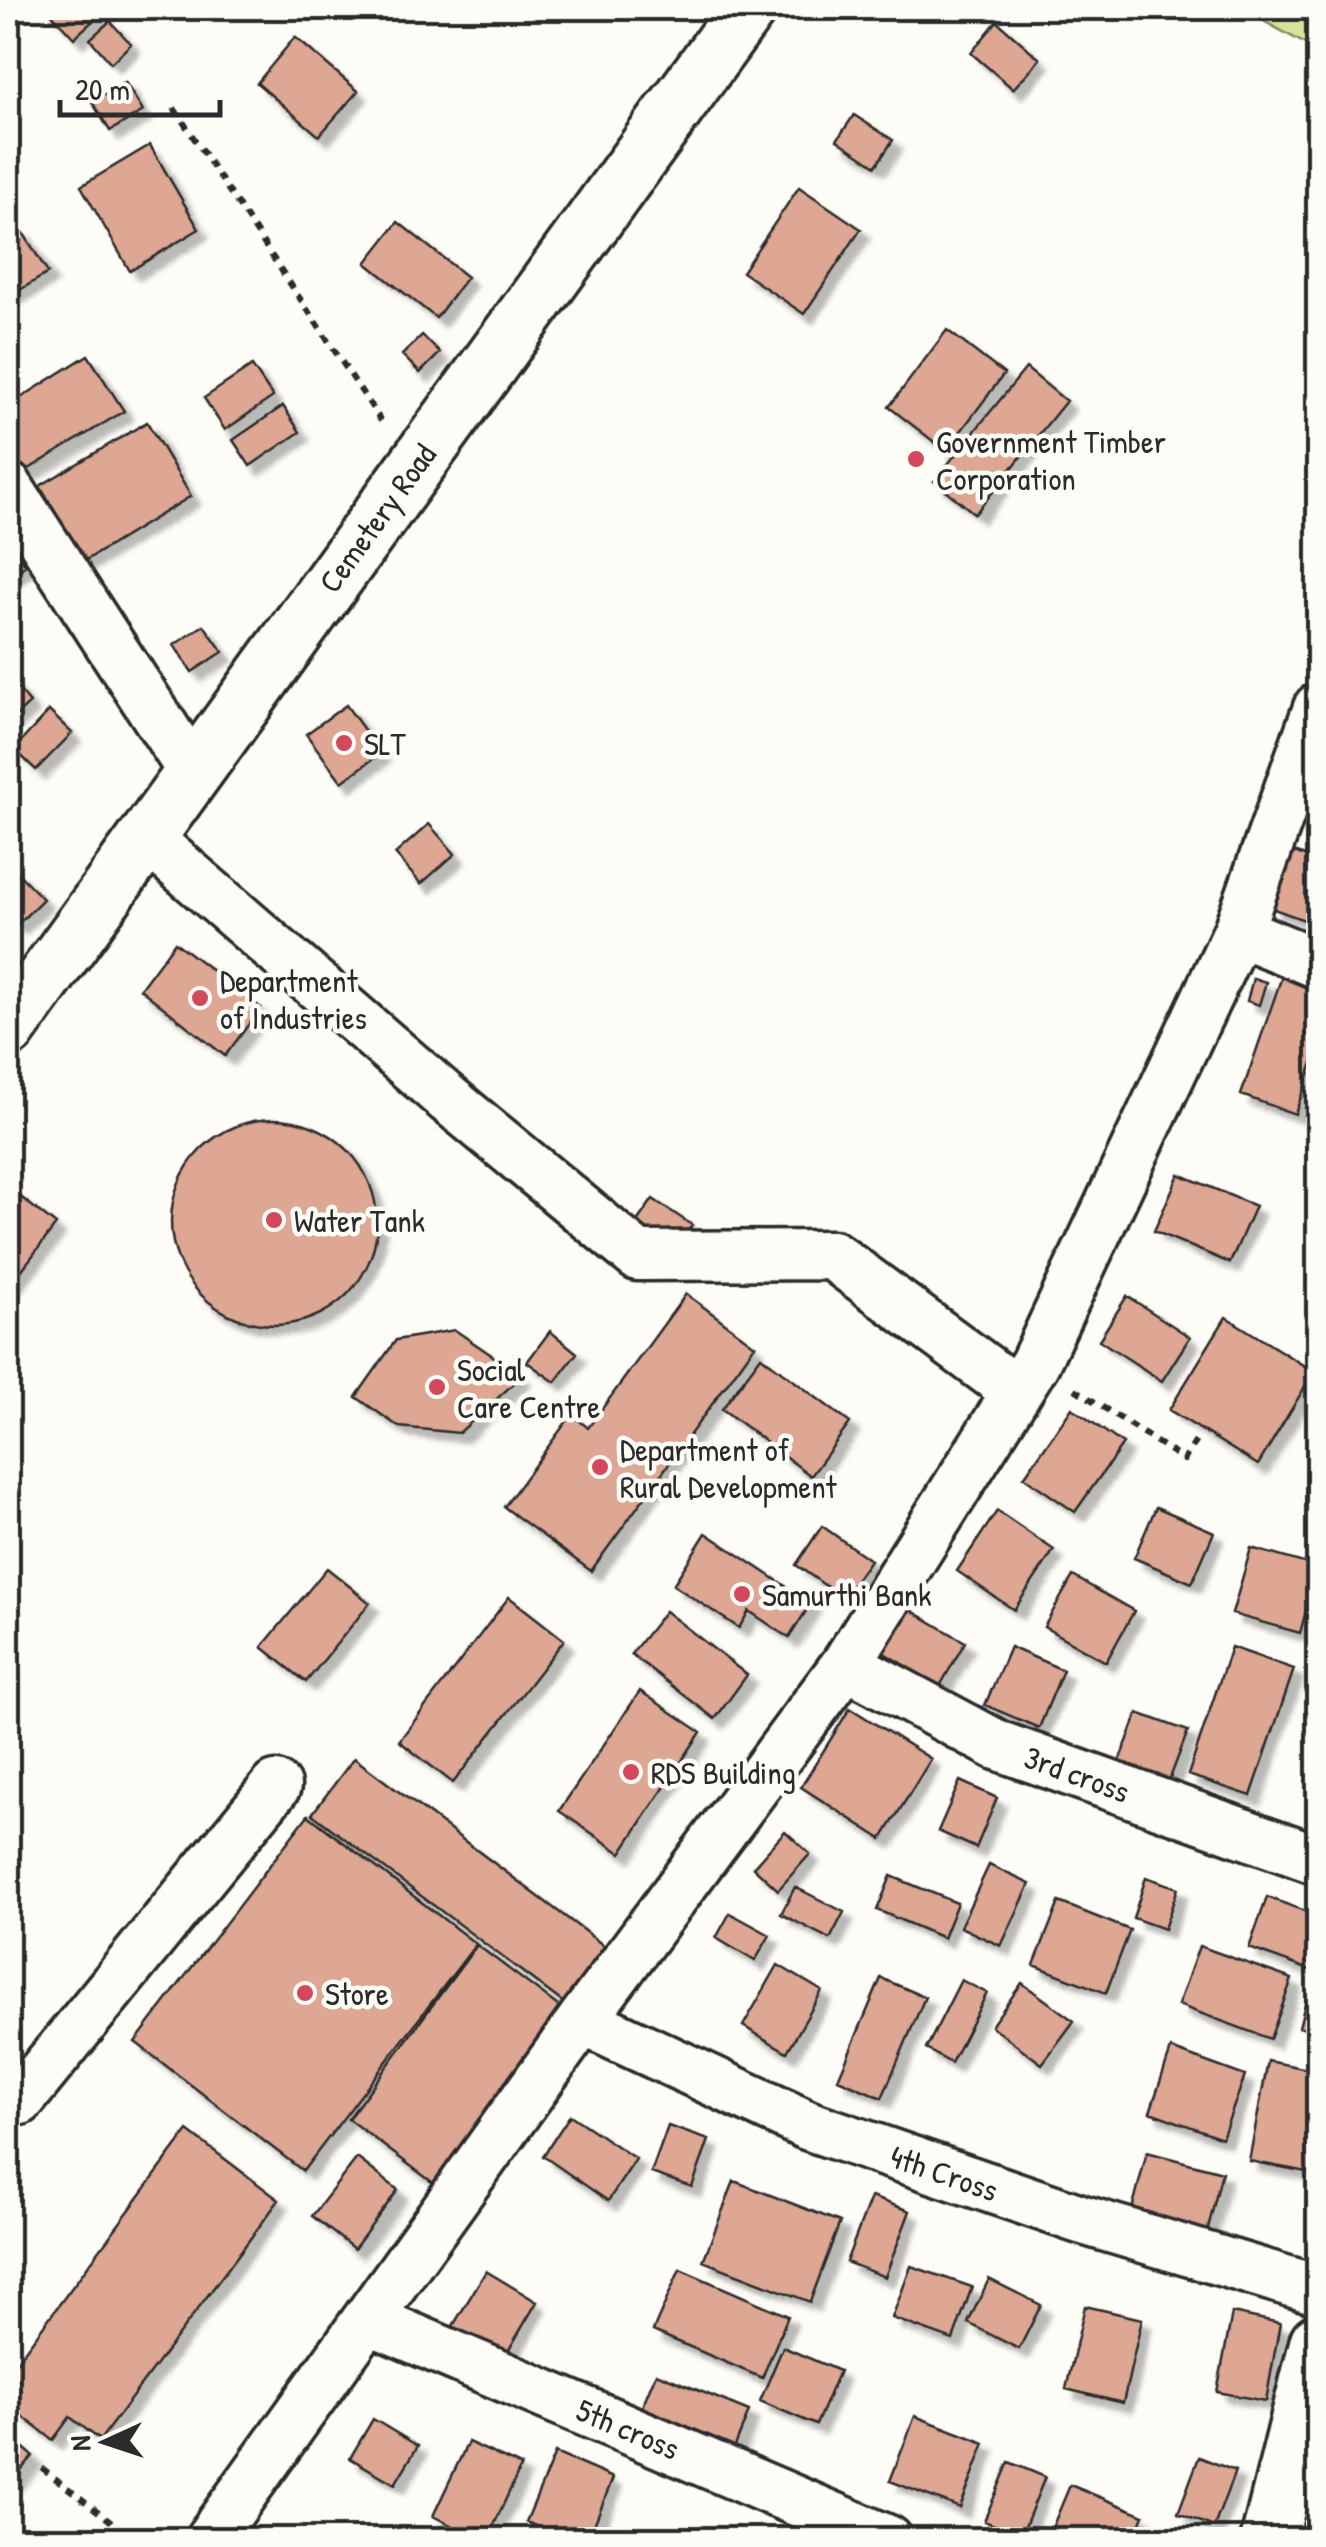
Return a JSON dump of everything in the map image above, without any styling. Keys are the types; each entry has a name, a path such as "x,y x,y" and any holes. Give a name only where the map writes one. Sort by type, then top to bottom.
{"main road":[{"name":"Cemetery Road","path":"8,1029 748,8"},
{"path":"1269,2540 1315,2374"}],"street":[{"path":"8,487 194,774"},
{"path":"209,2540 582,2020 846,1664 1026,1377 1238,931 1318,708"},
{"path":"148,838 448,1099 638,1256 832,1255 1026,1377"},
{"path":"1238,931 1318,964"},
{"name":"3rd cross","path":"846,1664 997,1745 1318,1860"},
{"path":"8,2102 20,2100 276,1786"},
{"name":"4th Cross","path":"582,2020 807,2125 1080,2220 1318,2290"},
{"name":"5th cross","path":"368,2319 888,2540"}],"path":[{"path":"174,108 412,468"},
{"path":"1026,1377 1184,1460 1196,1439"},
{"path":"42,2468 135,2540"}],"green space":[{"path":"1240,8 1318,8 1318,51"}],"building":[{"path":"46,8 107,8 74,38"},
{"path":"110,21 131,44 111,63 90,39"},
{"path":"997,21 1040,59 1013,89 971,53"},
{"path":"295,37 358,91 319,136 257,83"},
{"path":"125,82 143,111 110,131 92,102"},
{"path":"854,115 893,140 876,166 837,140"},
{"path":"150,145 199,229 130,271 81,186"},
{"path":"799,187 861,229 804,314 742,272"},
{"path":"398,222 467,277 436,318 366,263"},
{"path":"21,229 48,273 8,297 8,238"},
{"path":"947,330 1004,374 946,451 889,407"},
{"path":"422,335 440,353 420,373 402,355"},
{"path":"88,355 124,411 24,472 8,441 8,406"},
{"path":"252,366 273,397 225,430 204,398"},
{"path":"1026,368 1066,401 975,514 934,481"},
{"path":"283,406 300,432 250,466 233,440"},
{"path":"147,422 191,496 83,562 40,486"},
{"path":"8,539 26,565 8,578"},
{"path":"204,625 223,652 192,672 174,645"},
{"path":"8,677 30,703 8,723"},
{"name":"SLT","path":"346,705 381,753 342,782 306,734"},
{"path":"49,711 72,733 36,770 14,749"},
{"path":"429,824 455,854 421,884 395,854"},
{"path":"1292,851 1318,861 1318,925 1271,908"},
{"path":"15,870 43,899 17,925 8,916 8,878"},
{"name":"Department of Industries","path":"175,942 261,1008 225,1056 140,989"},
{"path":"1282,976 1318,989 1318,1049 1295,1114 1241,1095"},
{"path":"1253,978 1266,982 1259,1005 1247,1001"},
{"path":"1318,1092 1318,1124 1309,1121"},
{"name":"Water Tank","path":"274,1119 313,1127 347,1149 369,1183 377,1222 369,1261 347,1295 313,1317 274,1325 235,1317 201,1295 179,1261 171,1222 179,1183 201,1149 235,1127"},
{"path":"1179,1174 1255,1206 1230,1263 1154,1231"},
{"path":"8,1187 56,1225 8,1288"},
{"path":"653,1199 692,1225 675,1250 636,1223"},
{"name":"Department of Rural Development","path":"686,1294 755,1345 591,1571 504,1507 572,1414 588,1428"},
{"path":"1127,1296 1190,1337 1162,1381 1099,1340"},
{"path":"1226,1317 1314,1372 1258,1465 1169,1410"},
{"name":"Social Care Centre","path":"455,1330 522,1376 459,1433 399,1427 356,1397 396,1340"},
{"path":"550,1331 577,1353 555,1382 527,1362"},
{"path":"761,1356 850,1423 811,1476 722,1409"},
{"path":"1072,1408 1123,1444 1075,1512 1024,1477"},
{"path":"1156,1507 1214,1532 1192,1583 1134,1558"},
{"path":"997,1511 1054,1550 1014,1610 957,1571"},
{"path":"822,1526 870,1560 843,1598 796,1565"},
{"name":"Samurthi Bank","path":"706,1533 811,1603 789,1638 749,1611 739,1628 673,1585"},
{"path":"1251,1548 1318,1567 1300,1633 1232,1614"},
{"path":"327,1568 370,1603 306,1682 262,1647"},
{"path":"1073,1576 1134,1611 1106,1662 1044,1627"},
{"path":"509,1597 564,1640 453,1783 399,1741"},
{"path":"909,1609 965,1642 940,1686 884,1653"},
{"name":"Samurthi Bank","path":"665,1611 747,1675 715,1719 631,1654"},
{"path":"1010,1647 1063,1670 1039,1728 985,1705"},
{"path":"1231,1647 1294,1669 1251,1796 1188,1775"},
{"name":"RDS Building","path":"640,1691 701,1732 621,1853 559,1811"},
{"path":"850,1708 931,1759 882,1839 801,1787"},
{"path":"1138,1713 1188,1731 1169,1781 1119,1762"},
{"name":"Store","path":"354,1758 619,1957 577,2013 312,1814"},
{"path":"960,1781 997,1798 976,1848 938,1831"},
{"name":"Store","path":"308,1815 476,1944 303,2171 135,2042"},
{"path":"785,1831 810,1854 778,1890 753,1867"},
{"path":"989,1865 1030,1884 1001,1946 960,1927"},
{"path":"891,1876 957,1903 943,1938 877,1910"},
{"path":"1146,1877 1178,1888 1164,1929 1133,1918"},
{"path":"795,1887 844,1912 830,1939 781,1914"},
{"path":"1267,1897 1318,1916 1318,1973 1249,1948"},
{"path":"1059,1902 1130,1930 1106,1993 1034,1965"},
{"path":"730,1913 770,1935 755,1961 716,1938"},
{"path":"477,1945 574,2018 444,2191 348,2119"},
{"path":"1199,1946 1292,1979 1270,2039 1178,2005"},
{"path":"778,1965 822,1991 787,2052 743,2026"},
{"path":"881,1978 925,1997 882,2098 838,2079"},
{"path":"961,1980 987,1993 951,2063 926,2049"},
{"path":"1022,1983 1074,2021 1042,2064 991,2026"},
{"path":"1307,1996 1318,1999 1318,2032 1299,2027"},
{"path":"1171,2049 1245,2076 1222,2138 1150,2112"},
{"path":"1268,2061 1318,2071 1317,2174 1249,2161"},
{"path":"570,2115 636,2159 608,2201 543,2156"},
{"path":"668,2126 709,2140 692,2187 651,2173"},
{"path":"188,2131 279,2200 100,2440 70,2417 53,2440 8,2405 8,2396 20,2380 9,2372"},
{"path":"1147,2152 1222,2172 1205,2241 1129,2221"},
{"path":"357,2158 398,2190 354,2249 312,2216"},
{"path":"734,2181 840,2222 810,2302 703,2261"},
{"path":"871,2197 910,2211 885,2277 846,2262"},
{"path":"911,2266 972,2287 953,2340 892,2318"},
{"path":"680,2269 788,2316 762,2378 653,2331"},
{"path":"486,2271 537,2302 497,2370 445,2339"},
{"path":"989,2279 1041,2305 1019,2349 968,2323"},
{"path":"1085,2306 1142,2319 1123,2403 1066,2389"},
{"path":"1232,2313 1280,2323 1266,2401 1217,2392"},
{"path":"783,2347 839,2371 816,2425 760,2401"},
{"path":"656,2373 749,2411 726,2469 632,2431"},
{"path":"915,2416 985,2443 960,2508 890,2481"},
{"path":"373,2419 418,2446 395,2484 350,2458"},
{"path":"8,2434 33,2456 9,2484 8,2483"},
{"path":"468,2442 521,2466 487,2540 433,2516"},
{"path":"555,2453 613,2478 588,2540 568,2540 526,2522"},
{"path":"1199,2457 1235,2471 1214,2527 1178,2513"},
{"path":"1009,2462 1045,2477 1021,2536 984,2521"},
{"path":"1070,2485 1144,2515 1134,2540 1047,2540"}],"place":[{"name":"Government Timber Corporation","path":"916,459"},
{"name":"SLT","path":"344,743"},
{"name":"Department of Industries","path":"200,998"},
{"name":"Water Tank","path":"274,1220"},
{"name":"Social Care Centre","path":"437,1387"},
{"name":"Department of Rural Development","path":"600,1467"},
{"name":"Samurthi Bank","path":"742,1594"},
{"name":"RDS Building","path":"631,1772"},
{"name":"Store","path":"305,1993"}]}
